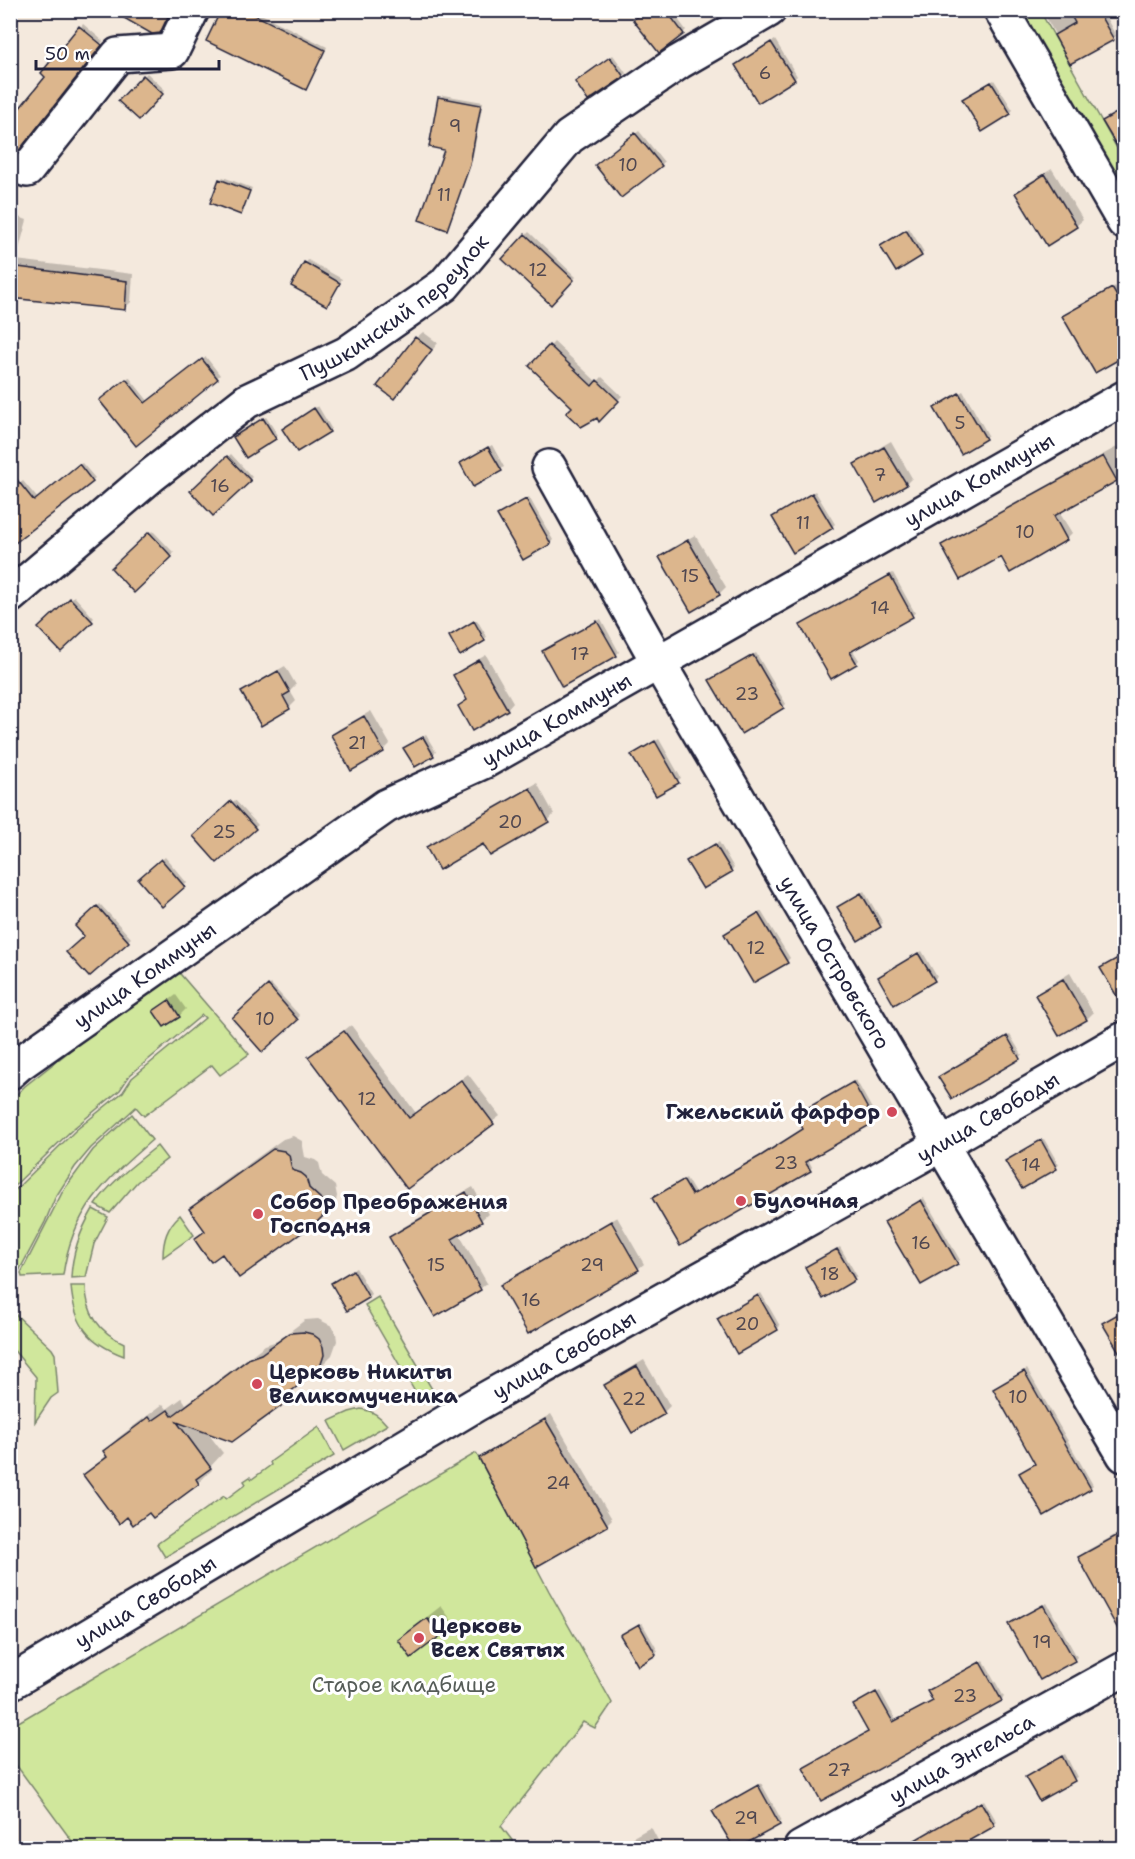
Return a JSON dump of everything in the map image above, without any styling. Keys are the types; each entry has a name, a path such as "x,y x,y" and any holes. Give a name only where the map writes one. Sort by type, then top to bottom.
{"street":[{"path":"27,170 118,55 172,51 192,10"},
{"name":"Пушкинский переулок","path":"10,596 152,475 247,401 346,354 444,285 569,137 680,62 769,10"},
{"path":"1001,10 1125,222"},
{"name":"улица Коммуны","path":"10,1072 76,1023 386,806 485,761 1125,398"},
{"name":"улица Островского","path":"549,467 658,662 1125,1455"},
{"name":"улица Свободы","path":"10,1683 502,1390 1125,1039"},
{"name":"улица Энгельса","path":"801,1848 1125,1669"}],"green space":[{"path":"1040,11 1124,161 1124,195 1020,14"},
{"path":"175,968 249,1054 220,1075 212,1065 144,1116 136,1107 91,1148 75,1167 55,1198 45,1222 17,1272 11,1246 11,1194 76,1130 123,1092 132,1078 205,1018 202,1015 130,1075 120,1090 74,1128 11,1189 11,1100 25,1086"},
{"path":"132,1114 152,1140 93,1198 74,1232 67,1252 63,1275 22,1277 21,1273 63,1191 93,1150"},
{"path":"157,1146 167,1159 137,1182 110,1213 95,1205 116,1181"},
{"path":"93,1209 108,1217 94,1244 86,1277 71,1278 78,1242"},
{"path":"180,1215 194,1235 163,1257 167,1234"},
{"path":"71,1286 86,1286 91,1313 101,1328 124,1343 124,1356 101,1345 86,1331 76,1312"},
{"path":"378,1297 436,1396 422,1404 365,1305"},
{"path":"11,1310 55,1354 58,1393 51,1398 35,1422 36,1377 11,1347"},
{"path":"361,1409 376,1414 387,1425 344,1450 329,1421"},
{"path":"319,1427 334,1456 165,1557 157,1544 224,1496 226,1499 246,1484 244,1481 250,1477 252,1479 271,1465 270,1462"},
{"name":"Старое кладбище","path":"476,1453 549,1591 612,1703 595,1728 583,1722 501,1826 518,1848 77,1848 11,1758 10,1727"}],"building":[{"path":"110,10 171,10 160,33 152,34"},
{"path":"221,10 245,10 325,50 306,90 206,41"},
{"path":"645,10 666,10 684,34 659,53 633,20"},
{"path":"1068,10 1097,10 1114,40 1070,64 1054,35 1075,23"},
{"path":"79,26 102,45 10,162 10,120 45,77 41,73"},
{"path":"771,42 795,80 758,103 735,65"},
{"path":"610,57 624,77 588,101 575,82"},
{"path":"143,75 163,94 139,120 118,101"},
{"path":"991,82 1011,114 982,132 962,99"},
{"path":"438,97 481,105 470,165 447,230 419,220 444,150 429,147"},
{"path":"1125,108 1125,160 1102,121"},
{"path":"635,133 662,166 621,198 595,165"},
{"path":"1045,174 1077,227 1047,246 1015,193"},
{"path":"219,179 250,191 241,215 210,203"},
{"path":"906,230 922,256 896,272 880,246"},
{"path":"525,234 574,280 551,305 502,259"},
{"path":"304,262 340,283 327,306 291,286"},
{"path":"10,266 127,281 125,310 10,298"},
{"path":"1112,288 1125,310 1125,356 1095,373 1062,316"},
{"path":"415,337 432,350 394,399 377,386"},
{"path":"549,345 592,386 597,380 619,401 599,422 597,418 581,427 566,413 572,407 529,366"},
{"path":"202,359 218,379 136,446 99,400 126,379 145,403"},
{"path":"959,393 986,439 961,454 934,408"},
{"path":"314,408 330,432 297,452 282,429"},
{"path":"263,418 276,439 246,458 233,437"},
{"path":"488,447 502,471 473,487 460,463"},
{"path":"884,447 907,485 876,503 854,464"},
{"path":"227,456 251,481 213,516 190,491"},
{"path":"1103,456 1117,481 1054,516 1067,540 1010,573 1001,557 960,580 941,545"},
{"path":"79,464 93,482 10,547 10,471 34,501"},
{"path":"812,493 833,528 793,553 772,517"},
{"path":"526,499 551,544 523,560 497,515"},
{"path":"149,532 172,557 134,593 111,568"},
{"path":"688,540 720,595 691,612 659,557"},
{"path":"890,575 913,617 850,652 857,664 831,679 800,625"},
{"path":"70,598 93,622 61,652 38,628"},
{"path":"474,621 485,641 460,656 449,636"},
{"path":"597,621 617,656 562,687 542,651"},
{"path":"753,655 784,708 741,734 709,680"},
{"path":"479,660 508,710 472,731 458,706 467,700 453,675"},
{"path":"278,671 290,692 283,696 290,709 261,726 241,692"},
{"path":"364,716 384,752 351,771 331,735"},
{"path":"423,737 434,756 415,767 403,748"},
{"path":"655,741 679,783 656,796 631,755"},
{"path":"530,788 549,822 490,856 483,844 439,870 426,847"},
{"path":"231,801 256,829 217,863 193,836"},
{"path":"715,844 732,872 703,889 686,861"},
{"path":"161,859 185,887 162,907 138,879"},
{"path":"861,893 881,927 858,941 837,907"},
{"path":"97,906 129,942 89,977 66,952 84,936 75,926"},
{"path":"758,913 788,963 753,983 724,934"},
{"path":"918,953 935,981 894,1005 878,977"},
{"path":"1125,954 1125,1010 1100,968"},
{"path":"1063,979 1087,1020 1059,1036 1035,995"},
{"path":"268,985 298,1020 262,1052 232,1018"},
{"path":"169,1000 180,1017 164,1027 153,1011"},
{"path":"344,1031 409,1118 461,1080 494,1124 407,1189 308,1057"},
{"path":"1007,1036 1020,1059 952,1099 938,1077"},
{"path":"853,1082 875,1122 805,1162 811,1171 680,1246 652,1198 683,1180 692,1195 762,1155 803,1129 795,1115"},
{"path":"1041,1140 1057,1169 1022,1189 1005,1161"},
{"name":"Собор Преображения Господня","path":"273,1149 284,1151 289,1155 292,1170 306,1177 309,1188 322,1200 325,1211 318,1221 239,1278 222,1254 211,1262 203,1252 194,1239 205,1231 189,1209"},
{"path":"466,1192 482,1222 452,1239 481,1290 435,1317 389,1237"},
{"path":"921,1200 958,1264 921,1285 884,1222"},
{"path":"611,1221 639,1270 528,1334 500,1285"},
{"path":"837,1249 855,1280 823,1299 805,1267"},
{"path":"353,1270 369,1298 347,1311 331,1283"},
{"path":"758,1295 778,1330 737,1354 717,1319"},
{"path":"1125,1310 1125,1362 1102,1323"},
{"path":"304,1332 319,1339 323,1347 324,1355 319,1370 290,1392 284,1404 232,1442 177,1422 211,1468 196,1479 199,1484 153,1518 149,1513 133,1525 127,1517 119,1524 83,1475 107,1457 103,1451 149,1417 152,1421 168,1410 172,1416 250,1358 261,1354 290,1333"},
{"path":"637,1366 665,1414 632,1433 604,1385"},
{"path":"1024,1371 1091,1489 1044,1516 1019,1473 1035,1464 993,1389"},
{"path":"545,1419 608,1526 536,1567 479,1458"},
{"path":"1118,1535 1125,1548 1125,1642 1078,1557"},
{"path":"1043,1605 1075,1661 1040,1680 1008,1624"},
{"name":"Церковь Всех Святых","path":"427,1618 440,1636 411,1658 398,1640"},
{"path":"639,1624 656,1655 638,1666 620,1635"},
{"path":"980,1662 1002,1701 821,1801 803,1768 868,1732 853,1705 876,1692 893,1722 933,1701 927,1691"},
{"path":"1062,1756 1075,1781 1039,1801 1025,1777"},
{"path":"758,1785 780,1825 734,1848 712,1811"},
{"path":"981,1802 995,1826 956,1848 901,1848"}],"place":[{"name":"Гжельский фарфор","path":"892,1112"},
{"name":"Булочная","path":"741,1201"},
{"name":"Собор Преображения Господня","path":"258,1214"},
{"name":"Церковь Никиты Великомученика","path":"257,1384"},
{"name":"Церковь Всех Святых","path":"419,1638"}]}
